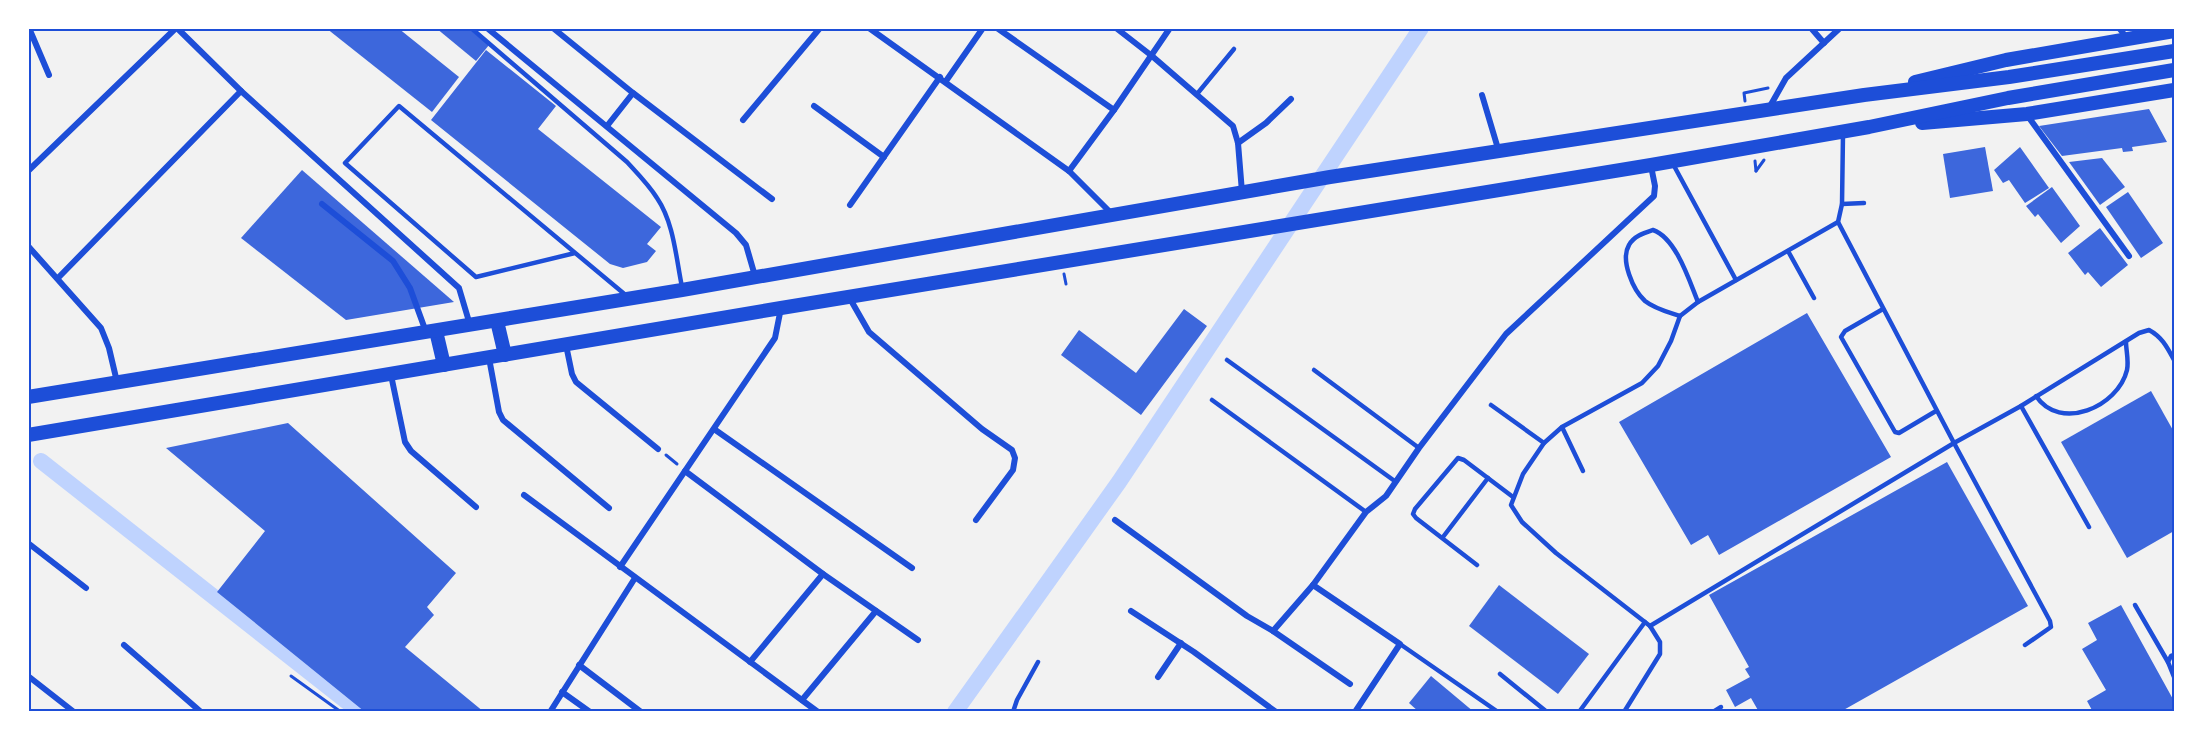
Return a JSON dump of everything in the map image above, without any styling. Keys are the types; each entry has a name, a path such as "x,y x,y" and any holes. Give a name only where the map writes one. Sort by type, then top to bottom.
{"main road":[{"path":"1864,95 2123,34 2175,31"},
{"path":"28,397 682,290 1330,177 1864,95 2009,77 2175,51"},
{"path":"28,435 1252,229 1672,162 1869,127 2007,98 2175,70"},
{"path":"1869,127 2027,114 2175,90"},
{"path":"497,321 505,355"},
{"path":"431,331 444,365"}],"street":[{"path":"29,28 49,75"},
{"path":"28,171 177,28 241,91 459,288 470,325"},
{"path":"487,28 736,232 746,245 755,277"},
{"path":"553,28 633,93 772,199"},
{"path":"743,120 820,28"},
{"path":"869,28 1069,171 1113,215"},
{"path":"850,205 983,28"},
{"path":"997,28 1114,110"},
{"path":"1116,28 1233,126 1238,143 1242,192"},
{"path":"1069,171 1170,28"},
{"path":"1811,28 1824,43"},
{"path":"1768,111 1780,86 1840,28"},
{"path":"58,278 241,91"},
{"path":"607,126 633,93"},
{"path":"1482,95 1499,152"},
{"path":"1238,143 1266,123 1291,99"},
{"path":"814,106 884,158"},
{"path":"2027,114 2129,256"},
{"path":"1273,631 1313,585 1366,512 1386,496 1419,448 1506,334 1654,195 1655,186 1651,165"},
{"path":"322,204 393,261 410,288 431,331"},
{"path":"28,246 100,328 109,348 117,382"},
{"path":"849,296 869,332 965,415 1012,450 1015,458 1013,470 976,520"},
{"path":"620,567 775,338 781,308"},
{"path":"566,345 576,382 658,449"},
{"path":"489,358 499,412 503,420 609,508"},
{"path":"391,374 405,442 411,452 476,507"},
{"path":"714,429 912,568"},
{"path":"685,471 823,574 918,640"},
{"path":"524,495 818,711"},
{"path":"1115,520 1247,616 1273,631 1350,684"},
{"path":"28,543 86,588"},
{"path":"750,662 823,574"},
{"path":"550,711 635,578"},
{"path":"1313,585 1400,644 1355,711"},
{"path":"1131,610 1276,711"},
{"path":"802,700 876,611"},
{"path":"1158,677 1181,643"},
{"path":"124,645 201,711"},
{"path":"579,665 641,711"},
{"path":"28,676 74,711"},
{"path":"562,692 590,711"}],"lane":[{"path":"471,28 627,162 644,181 658,199 670,225 682,290"},
{"path":"1197,94 1234,49"},
{"path":"575,253 476,278 345,163 399,105 630,298"},
{"path":"1843,131 1842,204 1838,222 1936,411 2050,621 2051,627 2047,631 2025,645"},
{"path":"1672,162 1736,280"},
{"path":"1842,204 1864,203"},
{"path":"1624,711 1660,654 1660,642 1650,626 1556,553 1522,522 1511,505 1523,474 1544,443 1562,428 1642,383 1658,366 1671,341 1680,316 1698,302 1838,222"},
{"path":"1680,316 1652,306 1637,290 1627,258 1627,250 1635,239 1653,230 1660,233 1674,251 1698,302"},
{"path":"1788,252 1814,298"},
{"path":"1883,309 1845,331 1841,337 1895,432 1899,433 1936,411"},
{"path":"1650,626 1954,443 2021,406 2139,333 2149,330 2163,340 2175,360"},
{"path":"2036,396 2042,405 2052,411 2069,414 2089,410 2107,400 2122,382 2127,368 2126,342"},
{"path":"1227,360 1396,482"},
{"path":"1314,370 1419,448"},
{"path":"1212,400 1366,512"},
{"path":"1491,405 1544,443"},
{"path":"2021,406 2089,528"},
{"path":"1562,428 1584,471"},
{"path":"1478,565 1416,518 1413,514 1415,509 1458,458 1464,460 1513,497"},
{"path":"1443,537 1488,478"},
{"path":"2135,605 2175,677"},
{"path":"1579,711 1645,622"},
{"path":"1400,644 1498,711"},
{"path":"2168,662 2171,656 2175,655"},
{"path":"1013,711 1038,662"},
{"path":"1500,674 1546,711"},
{"path":"1713,711 1721,707"}],"path":[{"path":"1744,93 1780,86"},
{"path":"658,449 685,471"},
{"path":"291,676 341,711"}],"building":[{"path":"326,28 398,28 459,77 432,112"},
{"path":"436,28 468,28 489,45 476,61"},
{"path":"486,50 556,106 538,129 661,227 647,244 656,251 647,262 623,268 610,264 431,120"},
{"path":"2149,109 2167,142 2132,147 2133,151 2123,152 2122,148 2062,156 2039,126"},
{"path":"1985,147 1993,191 1950,198 1943,154"},
{"path":"2020,147 2049,188 2025,203 2009,180 2003,183 1994,170"},
{"path":"2102,158 2125,187 2100,205 2069,162"},
{"path":"302,170 454,302 346,320 241,238"},
{"path":"2052,187 2080,226 2061,243 2038,214 2035,217 2026,206"},
{"path":"2128,192 2163,243 2141,258 2106,207"},
{"path":"2100,228 2128,265 2101,287 2088,272 2085,275 2068,253"},
{"path":"1184,309 1207,326 1141,415 1061,355 1079,330 1136,373"},
{"path":"1807,313 1891,457 1719,555 1708,535 1691,545 1619,422"},
{"path":"2151,391 2174,432 2174,531 2127,558 2061,442"},
{"path":"288,423 456,573 427,607 434,615 405,647 484,712 365,712 217,592 265,531 166,448"},
{"path":"1947,462 2028,606 1840,712 1759,712 1751,698 1735,707 1726,690 1750,677 1745,669 1749,667 1709,595"},
{"path":"1499,585 1589,654 1558,694 1469,626"},
{"path":"2121,605 2174,701 2174,712 2093,712 2087,701 2106,690 2082,649 2097,640 2088,623"},
{"path":"1431,676 1474,712 1419,712 1409,703"}],"waterway":[{"path":"955,712 1119,482 1421,28"},
{"path":"41,461 360,712"}]}
